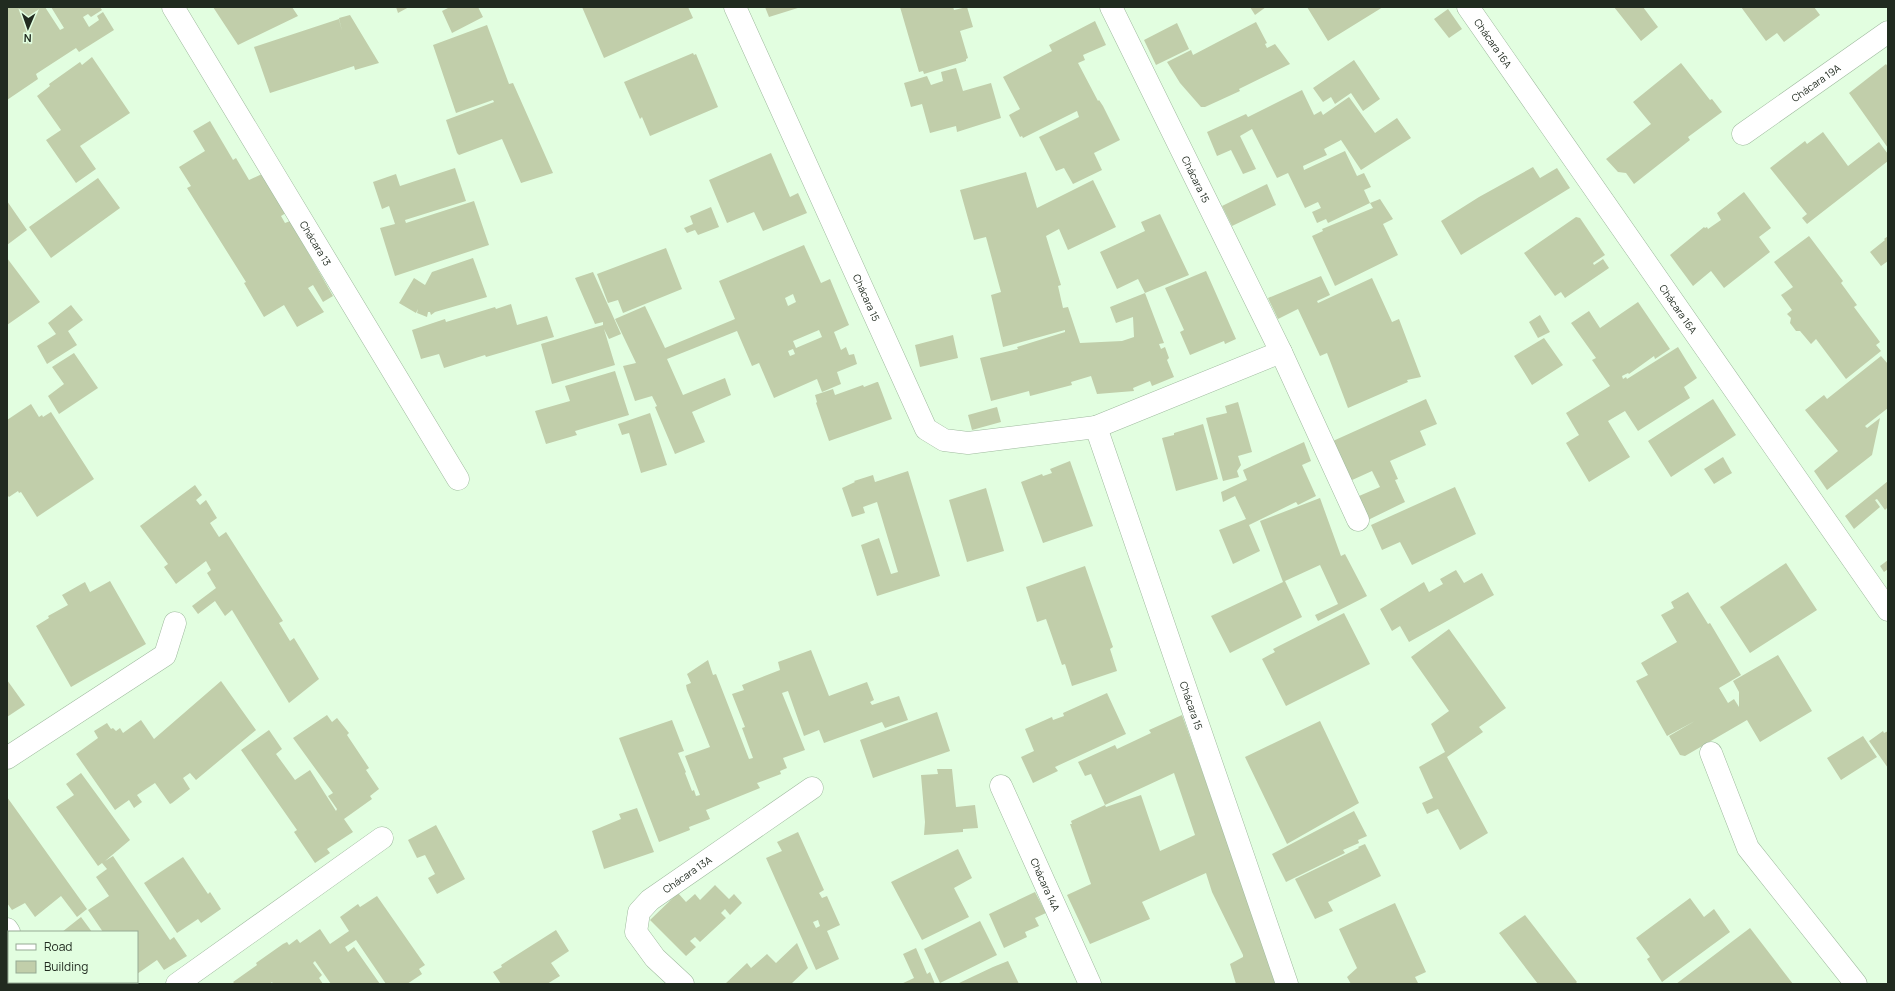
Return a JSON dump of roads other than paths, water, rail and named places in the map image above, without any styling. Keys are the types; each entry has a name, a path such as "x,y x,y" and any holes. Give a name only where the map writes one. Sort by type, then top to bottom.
{"street":[{"name":"Chácara 13","path":"173,7 458,479"},
{"name":"Chácara 15","path":"736,7 926,429 944,440 968,443 1096,427 1281,352"},
{"name":"Chácara 15","path":"1111,7 1281,352 1358,520"},
{"name":"Chácara 16A","path":"1468,7 1888,610"},
{"name":"Chácara 19A","path":"1743,134 1888,32"},
{"name":"Chácara 15","path":"1096,427 1287,984"},
{"path":"7,758 165,656 175,623"},
{"path":"1711,753 1748,848 1856,984"},
{"name":"Chácara 14A","path":"1001,786 1090,984"},
{"name":"Chácara 13A","path":"682,984 655,958 636,932 639,912 650,900 812,788"},
{"path":"176,984 382,838"}]}
